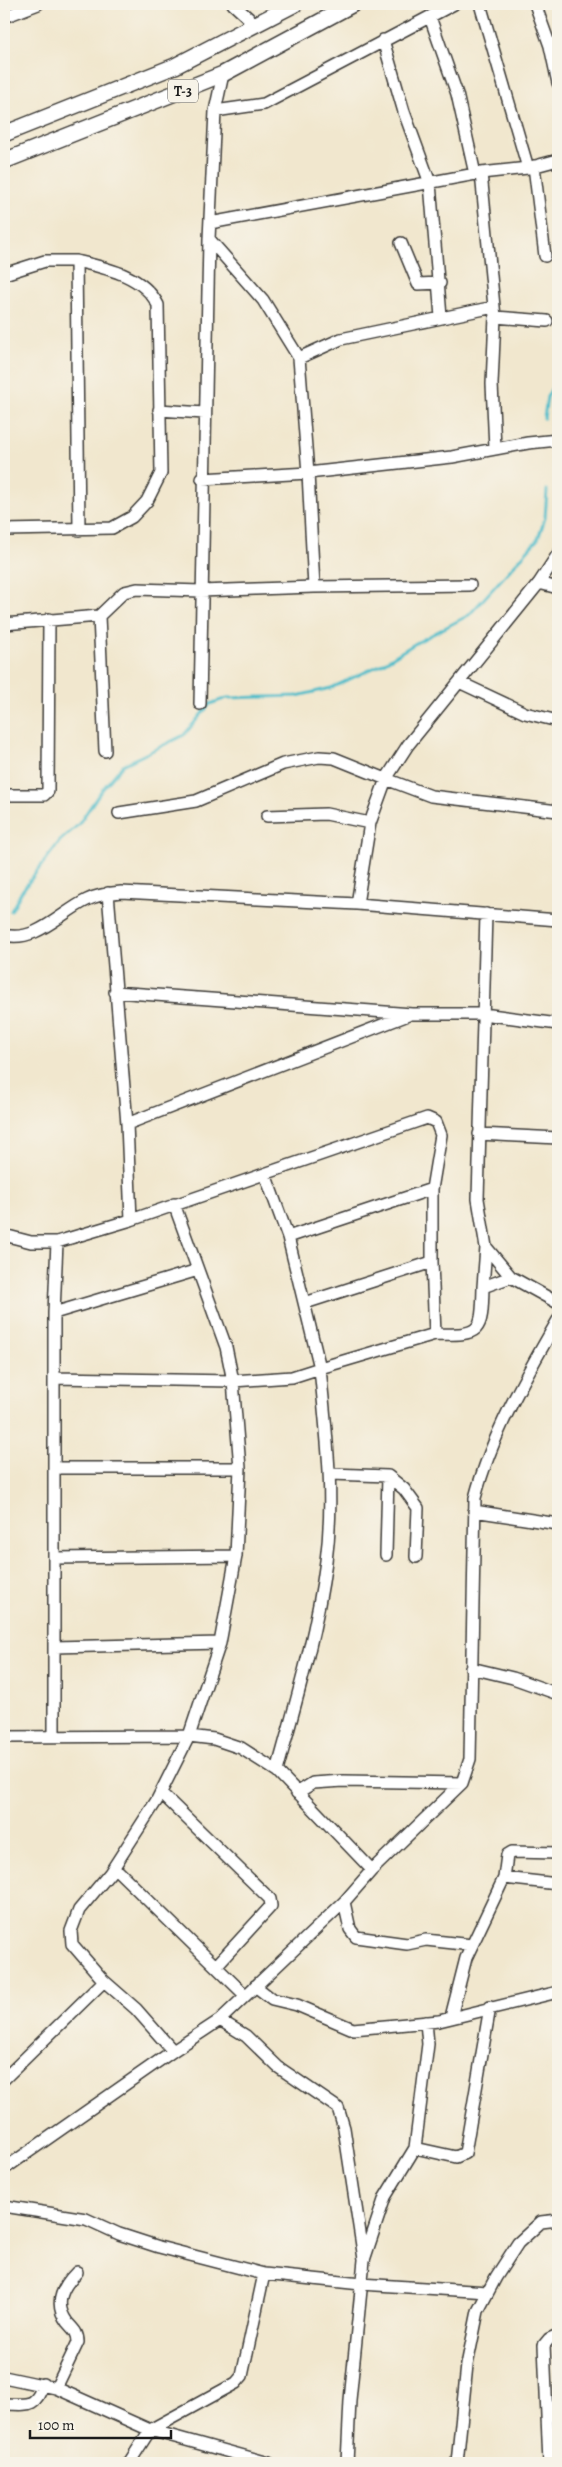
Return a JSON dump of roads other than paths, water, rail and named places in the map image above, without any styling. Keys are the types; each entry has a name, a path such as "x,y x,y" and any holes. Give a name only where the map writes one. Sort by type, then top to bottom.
{"main road":[{"name":"T-3","path":"4,134 175,66 295,4"},
{"name":"T-3","path":"4,161 223,74 354,4"}],"street":[{"path":"4,17 38,4"},
{"path":"234,4 255,24"},
{"path":"215,111 264,104 454,4"},
{"path":"480,4 531,167 544,256"},
{"path":"534,4 550,46 558,83"},
{"path":"430,17 458,94 478,174 494,312 492,384 496,448"},
{"path":"383,40 404,112 430,183 440,283 441,316"},
{"path":"200,704 202,479 209,239 215,111 223,74"},
{"path":"210,223 478,174 531,167 558,160"},
{"path":"209,239 264,300 299,358 314,587"},
{"path":"401,243 418,284 440,283"},
{"path":"4,274 45,261 76,261 117,271 145,288 153,296 158,305 161,473 147,501 132,517 112,528 4,530"},
{"path":"76,261 79,530"},
{"path":"299,358 341,339 441,316 494,312 547,321"},
{"path":"159,410 204,413"},
{"path":"202,479 308,474 452,457 496,448 558,440"},
{"path":"357,904 370,823 386,779 408,744 539,582 558,554"},
{"path":"539,582 558,588"},
{"path":"4,624 99,616 124,592 137,589 201,590 470,586"},
{"path":"99,616 105,751"},
{"path":"4,795 44,795 48,791 49,619"},
{"path":"459,682 525,713 558,721"},
{"path":"119,813 196,801 283,764 319,757 334,758 432,796 558,811"},
{"path":"267,816 326,814 370,823"},
{"path":"4,935 15,938 31,935 87,899 121,892 357,904 558,920"},
{"path":"108,894 127,1124 132,1220"},
{"path":"54,1378 233,1381 292,1377 435,1334 468,1334 478,1327 482,1316 486,1247 478,1199 486,914"},
{"path":"115,992 412,1014 482,1014 558,1024"},
{"path":"127,1124 412,1014"},
{"path":"4,1235 31,1242 57,1242 132,1220 427,1118 436,1122 441,1134 432,1189 432,1262 435,1334"},
{"path":"479,1134 558,1138"},
{"path":"265,1174 288,1237 320,1368 331,1474 326,1559 317,1614 277,1771"},
{"path":"288,1237 432,1189"},
{"path":"173,2050 136,2009 104,1981 72,1944 71,1931 78,1910 114,1867 161,1793 189,1736 220,1643 236,1556 240,1468 233,1381 226,1347 174,1204"},
{"path":"54,1736 54,1313 57,1242"},
{"path":"486,1247 511,1276 558,1303"},
{"path":"305,1303 432,1262"},
{"path":"54,1313 198,1270"},
{"path":"483,1287 511,1276"},
{"path":"4,2169 173,2050 220,2020 344,1902 372,1870 462,1782 470,1759 475,1498 482,1472 527,1373 558,1320"},
{"path":"54,1468 240,1468"},
{"path":"331,1474 388,1476 404,1489 418,1508 416,1558"},
{"path":"386,1555 388,1476"},
{"path":"474,1510 558,1524"},
{"path":"54,1558 236,1556"},
{"path":"54,1647 220,1643"},
{"path":"471,1668 513,1678 558,1694"},
{"path":"4,1738 189,1736 214,1739 241,1748 277,1771 372,1870"},
{"path":"297,1794 313,1783 343,1781 462,1782"},
{"path":"161,1793 270,1899 271,1906 216,1966"},
{"path":"451,2017 466,1958 504,1878 506,1856 510,1853 558,1853"},
{"path":"114,1867 245,1995"},
{"path":"504,1878 558,1884"},
{"path":"344,1902 350,1930 356,1937 407,1944 426,1940 472,1945"},
{"path":"4,2079 104,1981"},
{"path":"255,1986 272,1999 296,2005 352,2029 426,2022 558,1992"},
{"path":"416,2148 456,2157 465,2153 490,2007"},
{"path":"220,2020 246,2036 278,2067 338,2108 344,2128 364,2260"},
{"path":"347,2463 350,2400 364,2260 385,2197 416,2148 428,2044 426,2022"},
{"path":"4,2206 86,2219 119,2234 159,2247 264,2274 361,2284 488,2292"},
{"path":"457,2463 467,2365 478,2311 518,2243 541,2222 558,2220"},
{"path":"56,2388 78,2342 78,2335 66,2321 61,2308 64,2286 76,2272"},
{"path":"129,2463 150,2430 236,2383 242,2376 264,2274"},
{"path":"549,2463 553,2394 544,2344 549,2339 558,2336"},
{"path":"4,2377 56,2388 150,2430 266,2463"},
{"path":"4,2404 30,2404 40,2397 43,2384"}],"waterway":[{"path":"544,418 547,397 558,377"},
{"path":"11,911 22,891 60,841 78,825 101,791 123,765 184,735 210,704 227,698 297,696 331,688 380,665 416,643 469,615 538,539 545,518 547,490"}]}
